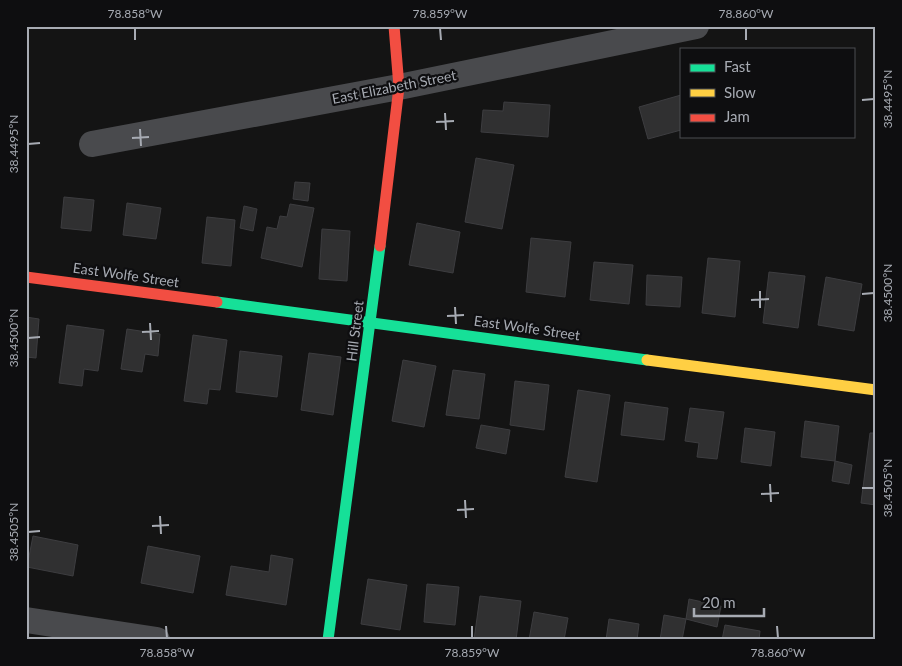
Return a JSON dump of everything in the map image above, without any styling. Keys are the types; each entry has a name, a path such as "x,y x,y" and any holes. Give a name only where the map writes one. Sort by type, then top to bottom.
{"street":[{"name":"Hill Street","path":"328,640 371,322 399,87 394,26"},
{"name":"East Elizabeth Street","path":"92,144 399,87 696,26"},
{"name":"East Wolfe Street","path":"26,277 876,390"},
{"path":"26,620 157,640"}],"building":[{"path":"680,95 680,130 648,139 639,107"},
{"path":"504,102 550,105 548,137 481,132 483,110 503,111"},
{"path":"476,158 514,165 502,229 465,222"},
{"path":"295,182 310,183 308,201 293,199"},
{"path":"64,197 94,200 91,231 61,228"},
{"path":"127,203 161,208 156,239 123,235"},
{"path":"290,204 314,208 302,267 261,258 267,227 277,229 280,216 287,217"},
{"path":"244,206 257,209 253,231 240,228"},
{"path":"207,217 235,220 231,266 202,263"},
{"path":"417,223 460,232 453,273 409,265"},
{"path":"322,229 350,231 347,281 319,279"},
{"path":"531,238 571,242 565,297 526,292"},
{"path":"708,258 740,261 735,317 702,313"},
{"path":"594,262 633,265 629,304 590,300"},
{"path":"769,272 805,276 798,328 763,323"},
{"path":"647,275 682,277 680,307 646,305"},
{"path":"826,277 862,284 854,331 818,325"},
{"path":"26,317 39,319 36,358 26,357"},
{"path":"67,325 104,330 98,371 84,369 82,386 59,383"},
{"path":"127,329 160,334 158,356 145,354 142,372 121,369"},
{"path":"193,335 227,340 220,390 209,389 207,404 184,401"},
{"path":"240,351 282,356 277,397 236,392"},
{"path":"309,353 341,357 333,415 301,410"},
{"path":"403,360 436,366 424,427 392,421"},
{"path":"453,370 485,374 479,419 446,415"},
{"path":"515,381 549,385 544,430 510,425"},
{"path":"578,390 610,395 597,482 565,477"},
{"path":"625,402 668,408 664,440 621,435"},
{"path":"690,408 724,412 717,459 697,457 699,443 685,441"},
{"path":"805,421 839,426 835,461 801,457"},
{"path":"481,425 510,430 506,454 476,448"},
{"path":"745,428 775,432 771,466 741,462"},
{"path":"870,433 876,433 876,505 861,503"},
{"path":"835,461 852,465 849,484 832,481"},
{"path":"33,536 78,545 73,576 27,567"},
{"path":"148,546 200,556 193,593 141,583"},
{"path":"271,555 293,559 286,605 226,595 231,566 269,572"},
{"path":"368,579 407,585 400,630 361,624"},
{"path":"427,584 459,587 455,625 424,622"},
{"path":"480,596 521,601 516,640 474,640"},
{"path":"689,599 721,606 717,627 686,619"},
{"path":"534,612 568,618 564,640 529,640"},
{"path":"664,615 686,619 682,640 660,640"},
{"path":"609,619 639,624 637,640 606,640"},
{"path":"725,625 760,631 759,640 722,640"}],"traffic: fast":[{"path":"328,640 380,246"},
{"path":"217,302 647,360"}],"traffic: slow":[{"path":"647,360 876,390"}],"traffic: jam":[{"path":"380,246 399,87 394,26"},
{"path":"26,277 217,302"}]}
